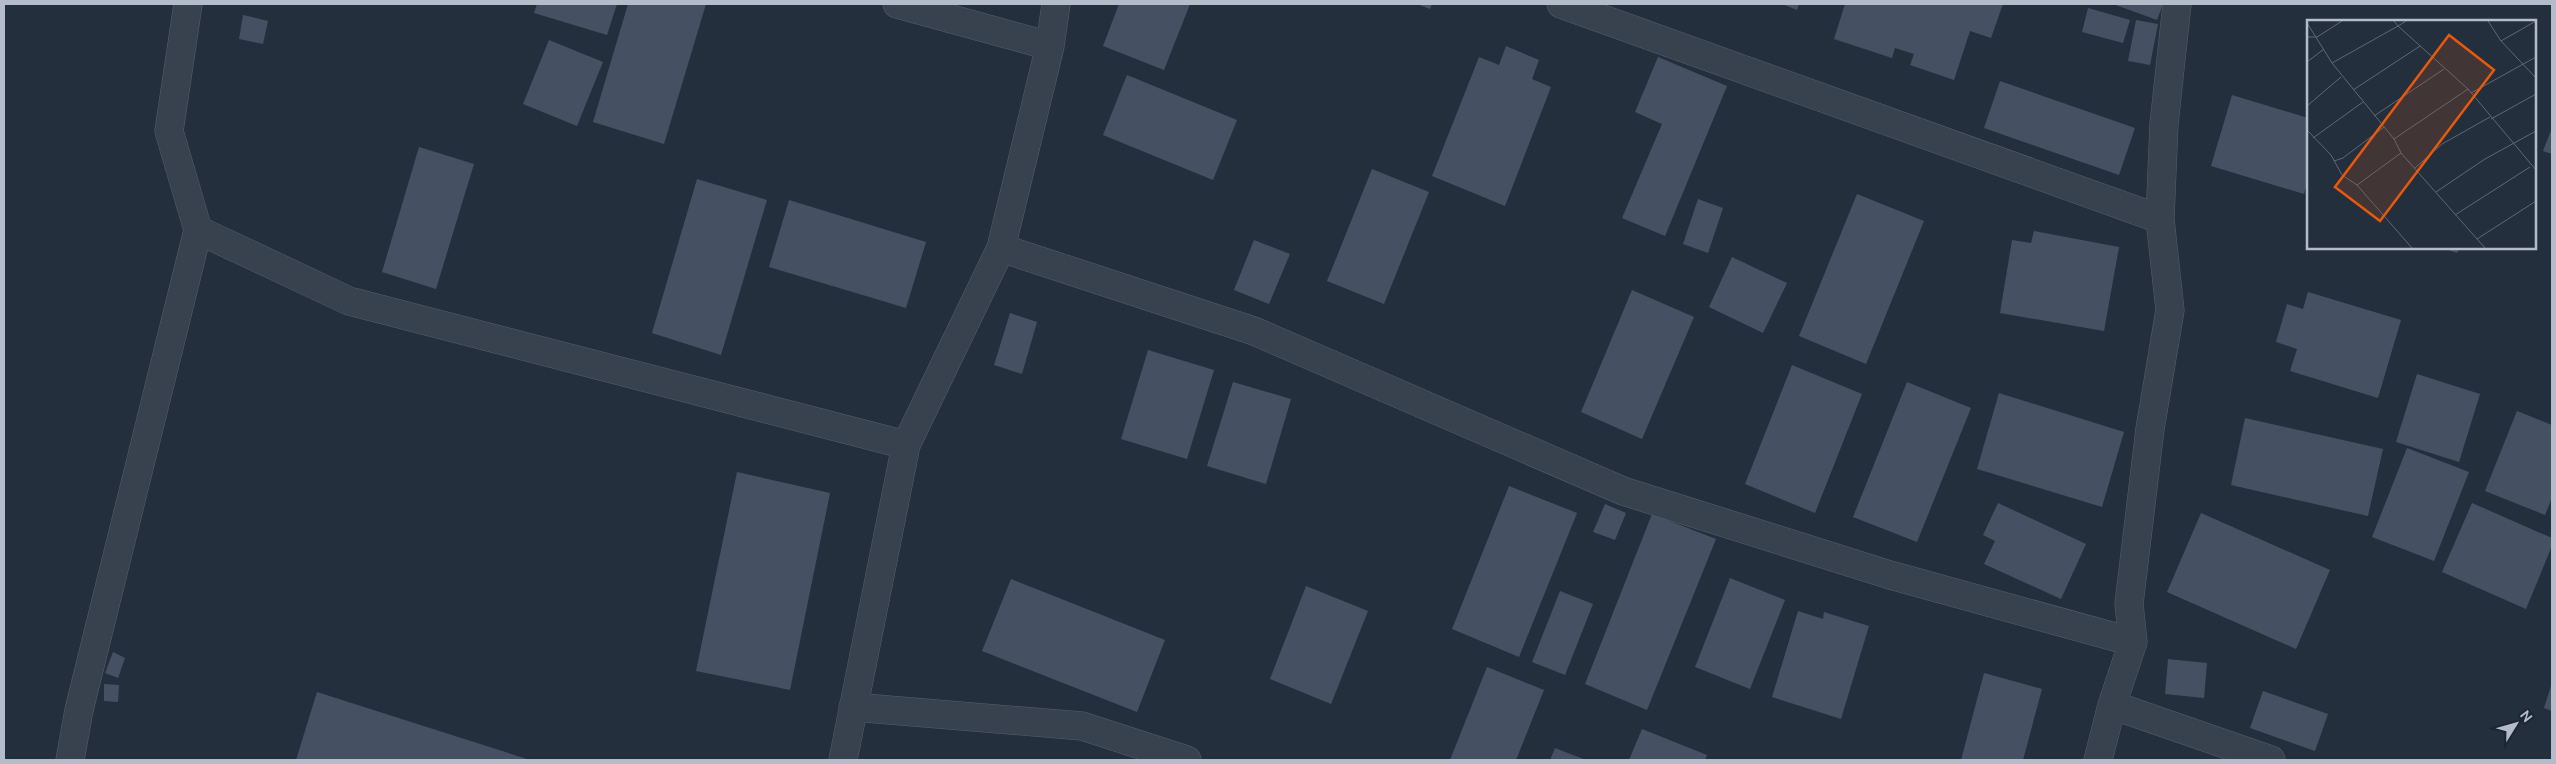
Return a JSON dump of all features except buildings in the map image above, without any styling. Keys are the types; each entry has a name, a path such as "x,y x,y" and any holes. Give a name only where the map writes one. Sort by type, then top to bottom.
{"street":[{"path":"70,760 79,710 198,230 169,131 188,4"},
{"path":"897,4 1050,46"},
{"path":"843,760 906,446 1001,248 1050,46 1056,4"},
{"path":"1561,4 2160,219"},
{"path":"2098,760 2112,705 2133,642 2129,604 2150,429 2170,310 2160,219 2164,124 2177,4"},
{"path":"198,230 349,301 906,446"},
{"path":"1001,248 1254,331 1622,491 1890,575 2133,642"},
{"path":"2112,705 2271,760"},
{"path":"853,707 1082,726 1187,760"}]}
